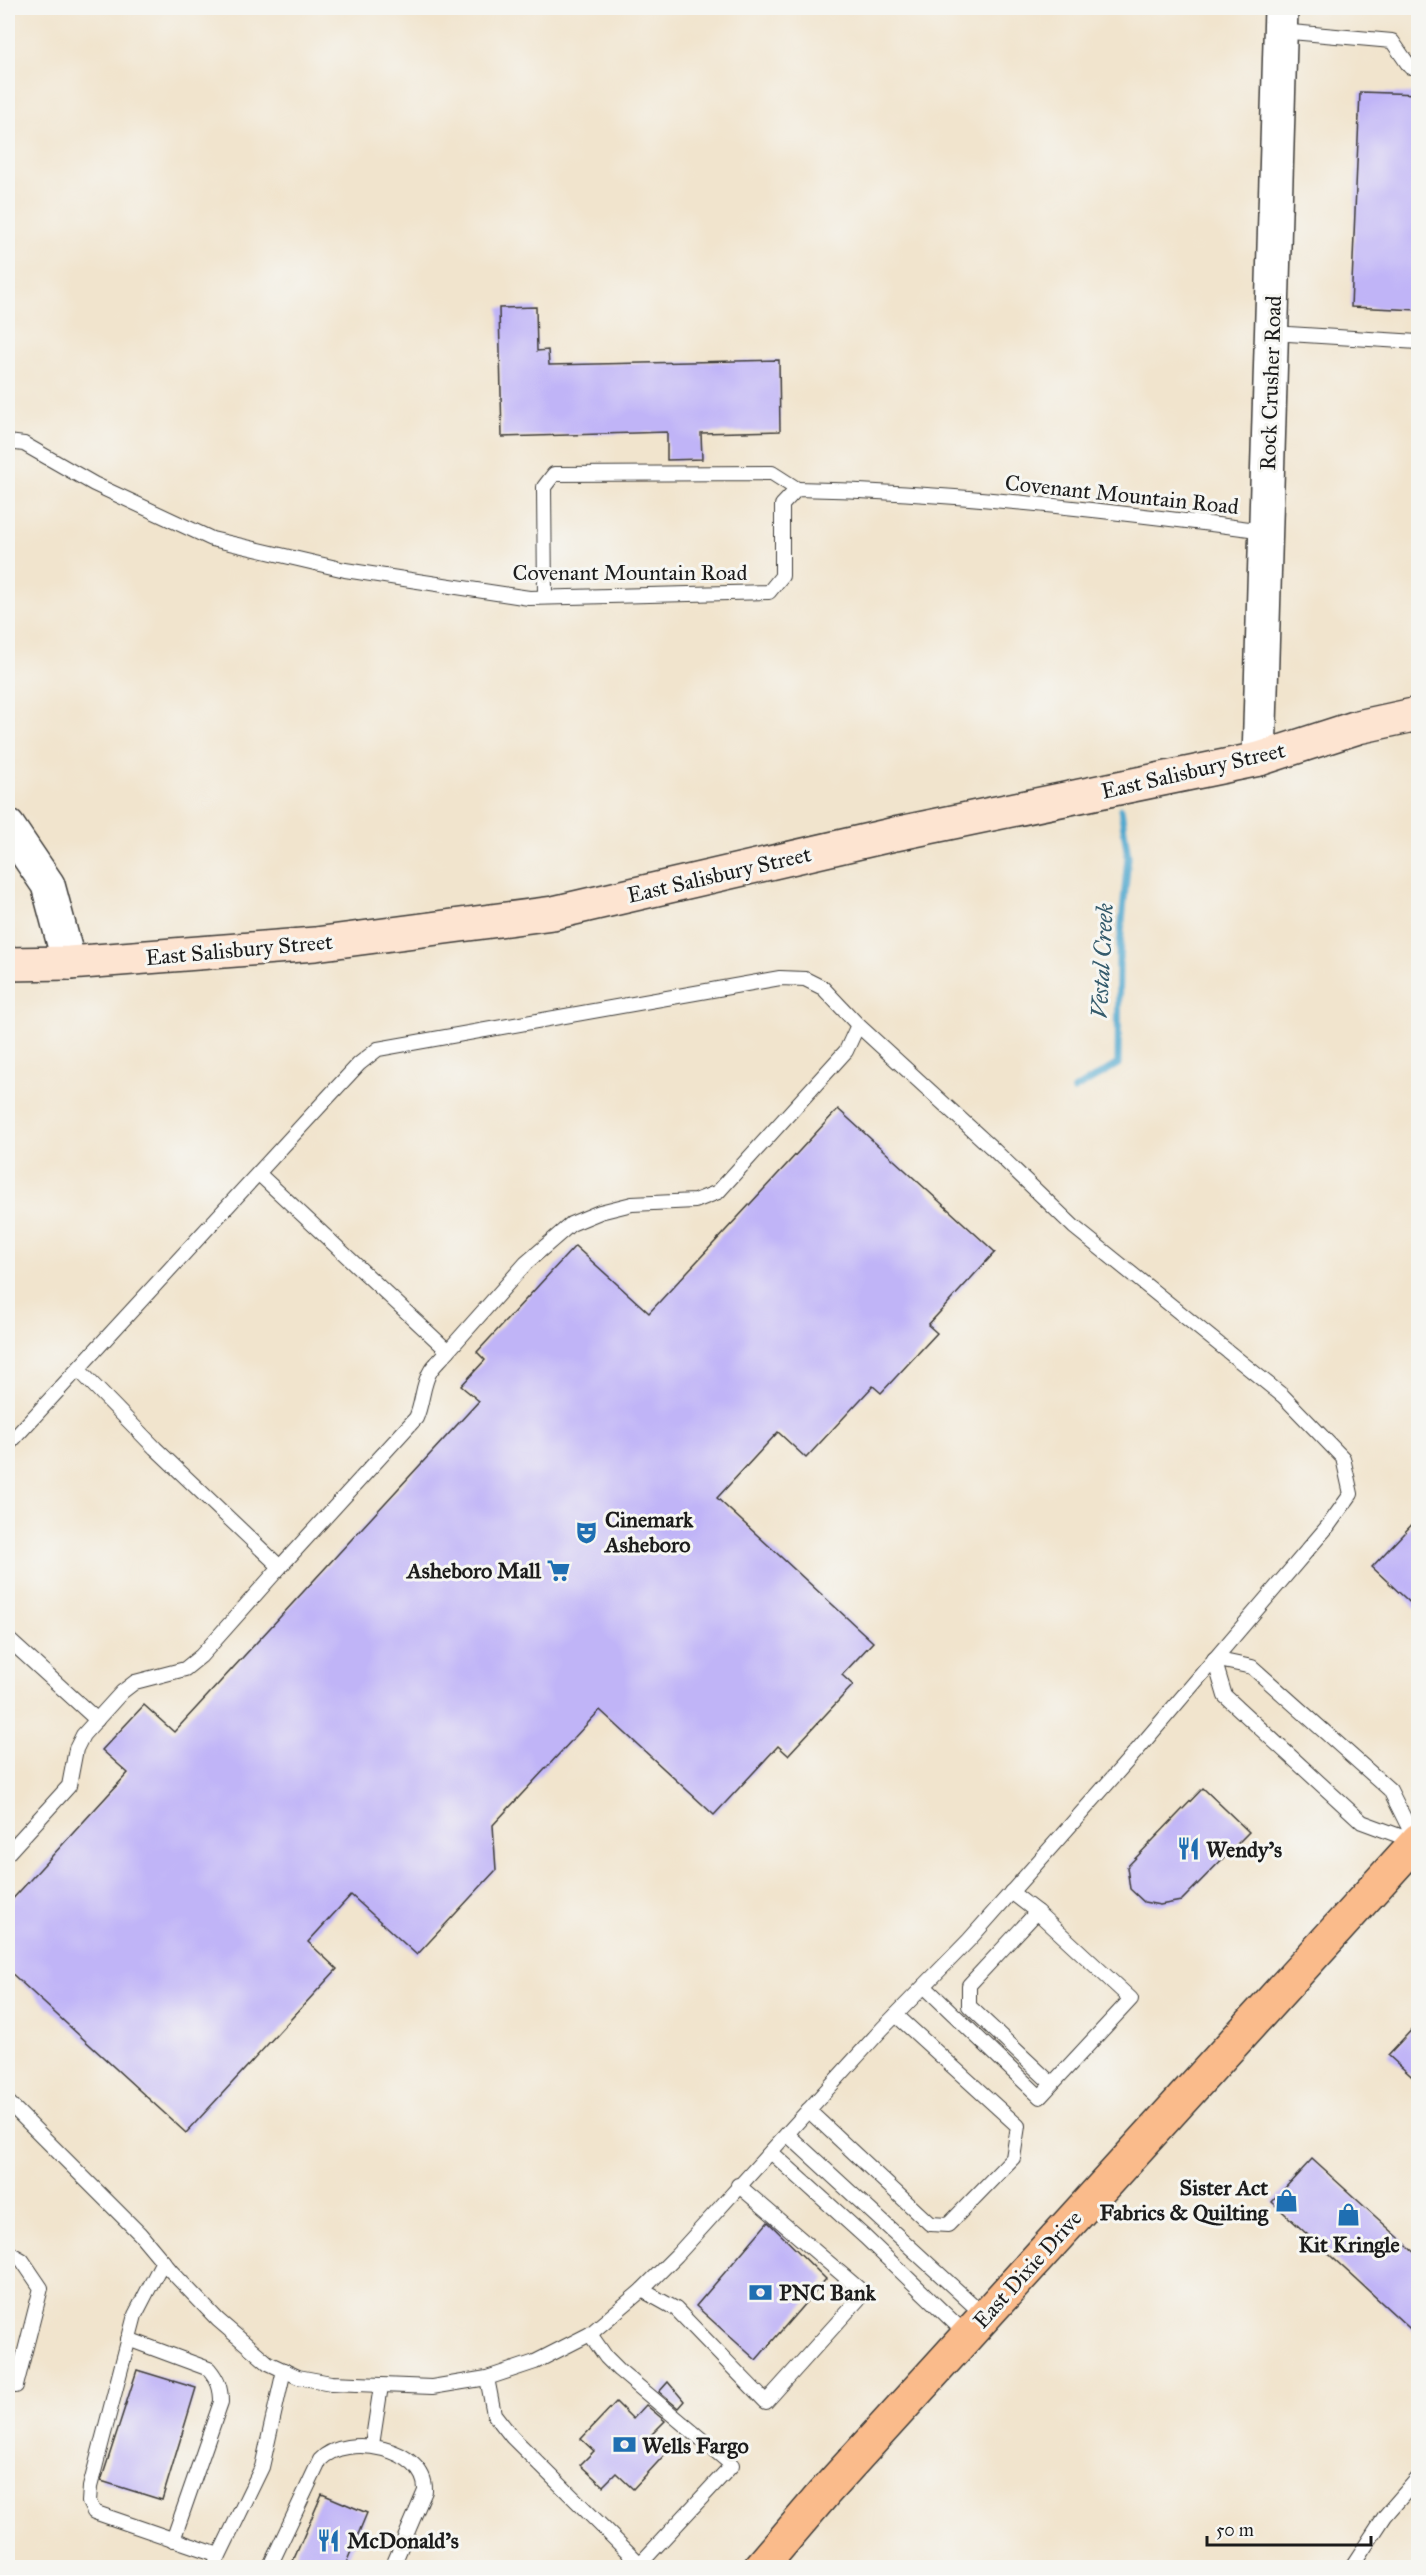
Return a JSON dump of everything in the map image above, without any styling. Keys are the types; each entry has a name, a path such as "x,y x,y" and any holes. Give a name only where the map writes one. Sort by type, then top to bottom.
{"main road":[{"name":"East Salisbury Street","path":"8,964 69,963 315,944 553,913 895,834 1259,759 1358,727 1419,714"},
{"name":"East Dixie Drive","path":"760,2568 824,2493 1418,1843"}],"street":[{"name":"Rock Crusher Road","path":"1259,759 1280,20"},
{"path":"8,826 48,885 69,963"}],"lane":[{"path":"1280,20 1392,41 1410,68"},
{"path":"1272,333 1419,342"},
{"name":"Covenant Mountain Road","path":"8,442 24,444 94,484 212,539 345,570 529,598 769,592 782,576 782,505 797,489 880,491 1085,510 1265,531"},
{"path":"545,597 544,487 554,474 772,473 797,489"},
{"path":"8,1445 359,1064 378,1049 780,978 805,979 823,988 858,1025 992,1147 1074,1227 1283,1396 1343,1458 1351,1494 1328,1526 1132,1757 1011,1892 642,2290 590,2334 535,2362 487,2378 432,2387 381,2386 309,2379 298,2377 268,2363 218,2320 140,2234 8,2102"},
{"path":"8,1853 69,1786 76,1749 83,1735 135,1682 185,1669 201,1656 416,1418 422,1406 426,1381 431,1370 526,1263 571,1224 600,1212 632,1204 695,1201 718,1192 846,1052 858,1025"},
{"path":"259,1174 448,1351"},
{"path":"79,1370 163,1455 280,1567"},
{"path":"8,1639 97,1720"},
{"path":"1214,1659 1252,1667 1390,1790 1418,1843"},
{"path":"1214,1659 1225,1696 1362,1822 1418,1843"},
{"path":"924,1986 1040,2097 1131,1999 1037,1912 1011,1892"},
{"path":"1037,1912 969,1985 969,2006 1052,2084"},
{"path":"808,2110 930,2224 948,2225 1013,2158 1018,2126 896,2015"},
{"path":"788,2134 976,2326"},
{"path":"771,2151 865,2237 976,2326"},
{"path":"642,2290 676,2310 766,2402 864,2294 738,2185"},
{"path":"8,2252 22,2260 41,2288 16,2386 8,2384"},
{"path":"163,2261 135,2315 128,2339 90,2487 89,2502 94,2512 173,2540 216,2561 262,2467 284,2370"},
{"path":"487,2378 494,2414 537,2462 640,2564 732,2465 619,2370 606,2357 590,2334"},
{"path":"128,2339 209,2369 217,2379 221,2390 221,2402 173,2540"},
{"path":"372,2445 381,2386"},
{"path":"269,2568 320,2460 326,2453 335,2449 372,2445 410,2461 418,2467 425,2483 425,2491 392,2568"},
{"path":"1351,2568 1385,2516 1419,2478"}],"building":[{"path":"1360,92 1419,94 1419,310 1351,307"},
{"path":"536,307 537,351 548,350 549,365 779,360 780,431 701,433 702,459 667,460 667,432 502,437 499,308"},
{"name":"Asheboro Mall","path":"838,1109 995,1252 928,1325 937,1333 881,1393 873,1386 806,1458 778,1432 717,1498 873,1642 842,1675 853,1685 788,1755 778,1746 714,1815 600,1710 493,1825 496,1870 417,1955 351,1895 308,1942 337,1969 186,2133 8,1970 8,1904 128,1773 102,1750 144,1705 174,1732 479,1401 461,1386 485,1360 477,1352 575,1246 649,1313"},
{"path":"1419,1517 1419,1611 1372,1567"},
{"name":"Wendy's","path":"1203,1788 1249,1832 1181,1901 1160,1905 1144,1902 1130,1889 1127,1867"},
{"path":"1419,2022 1419,2083 1388,2055"},
{"path":"1312,2159 1419,2256 1419,2337 1272,2202"},
{"name":"PNC Bank","path":"768,2222 826,2279 756,2360 696,2306"},
{"path":"137,2370 196,2388 162,2500 101,2481"},
{"path":"668,2382 684,2401 678,2408 659,2392"},
{"name":"Wells Fargo","path":"616,2402 633,2419 646,2405 665,2421 651,2435 668,2451 633,2489 616,2473 603,2486 580,2465 594,2451 581,2439"},
{"name":"McDonald's","path":"322,2494 367,2513 344,2568 290,2568"}],"waterway":[{"name":"Vestal Creek","path":"1074,1090 1118,1064 1119,955 1128,857 1121,809"}],"place":[{"name":"Cinemark Asheboro","path":"587,1532"},
{"name":"Asheboro Mall","path":"559,1570"},
{"name":"Wendy's","path":"1188,1849"},
{"name":"Sister Act Fabrics & Quilting","path":"1286,2200"},
{"name":"Kit Kringle","path":"1349,2215"},
{"name":"PNC Bank","path":"761,2292"},
{"name":"Wells Fargo","path":"624,2445"},
{"name":"McDonald's","path":"329,2540"}]}
